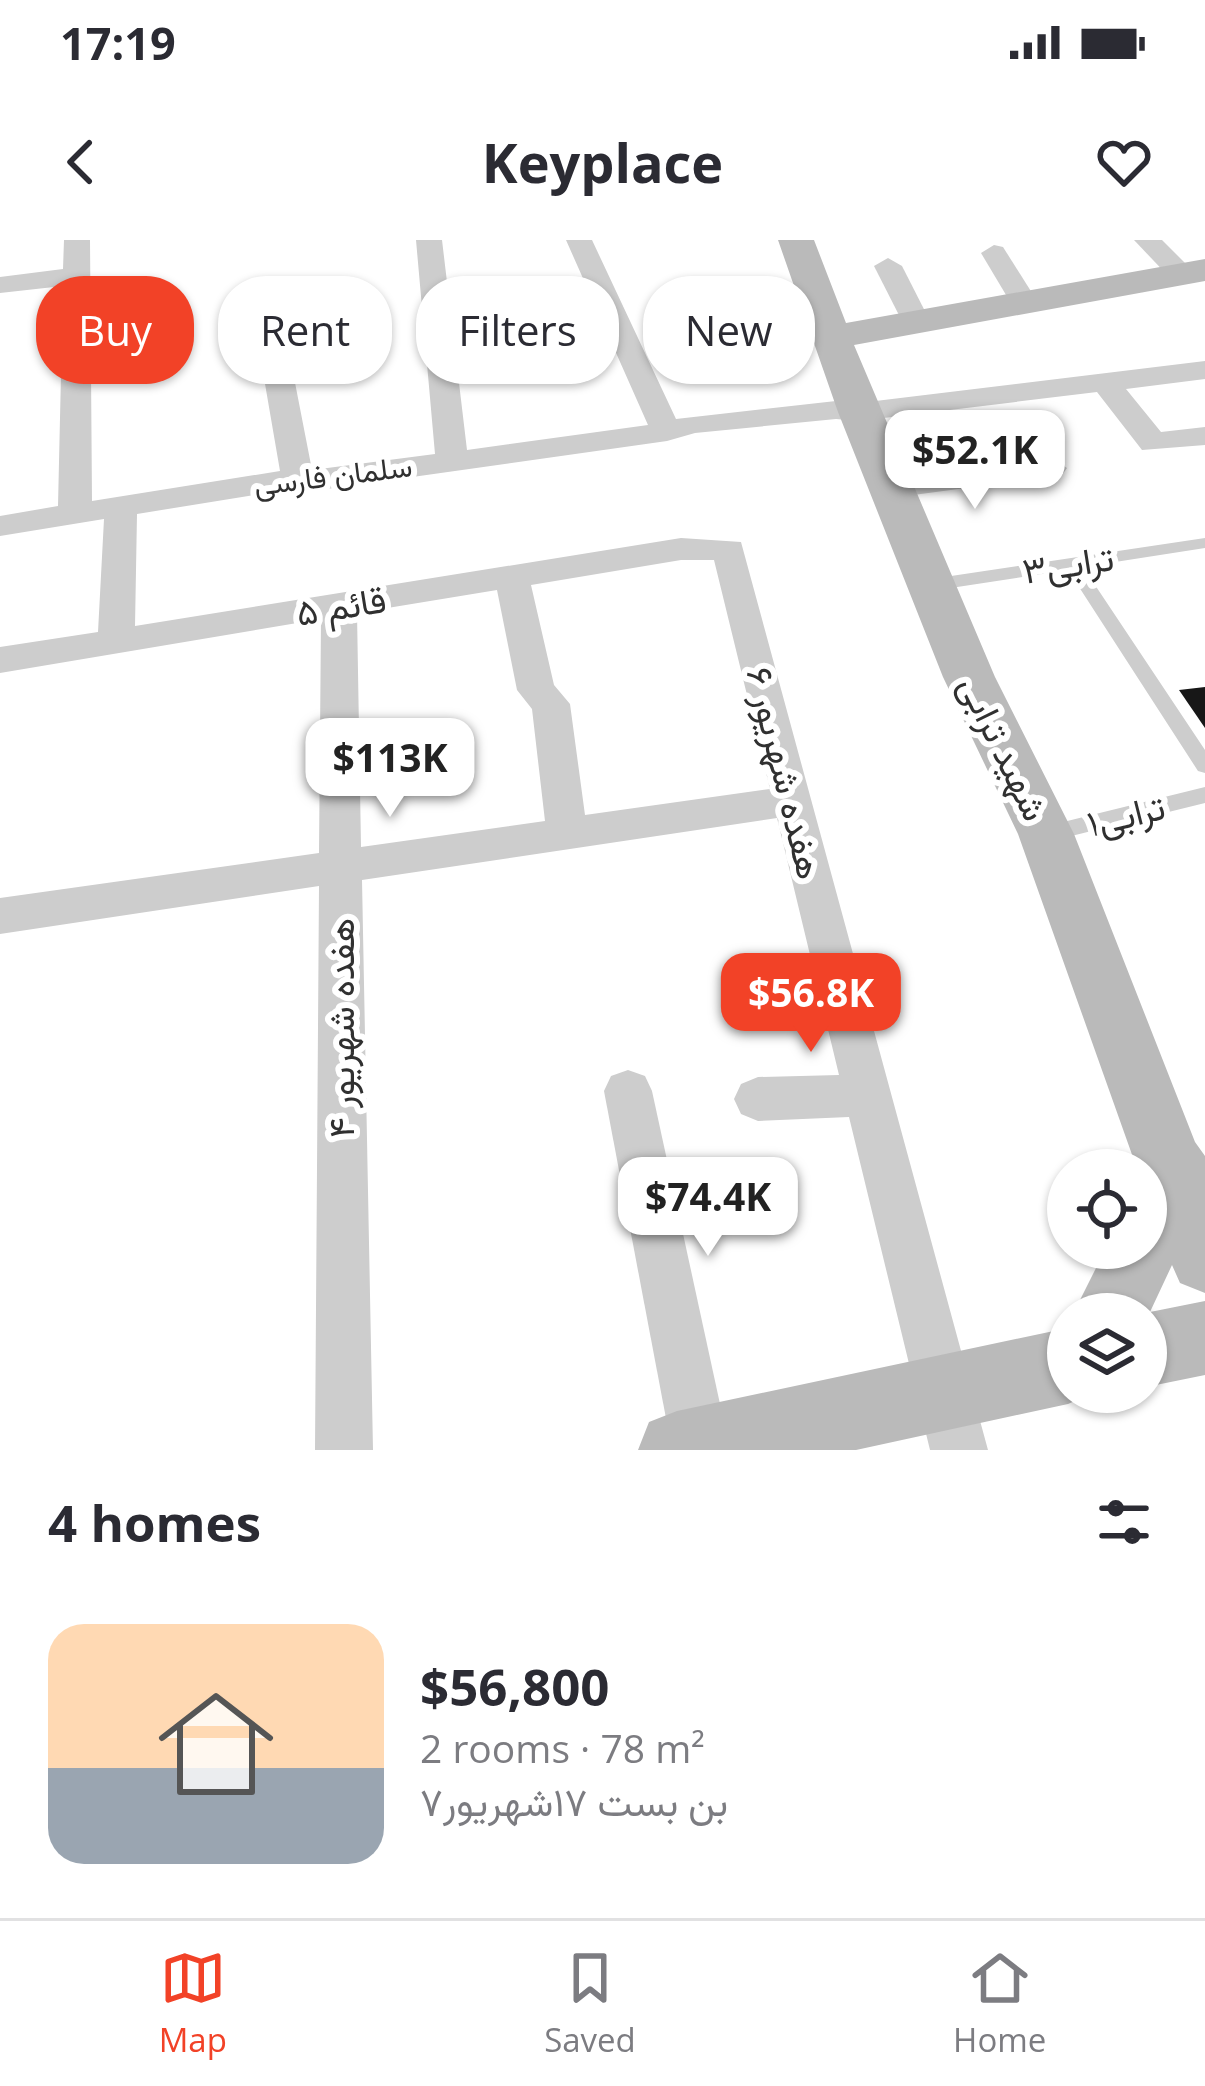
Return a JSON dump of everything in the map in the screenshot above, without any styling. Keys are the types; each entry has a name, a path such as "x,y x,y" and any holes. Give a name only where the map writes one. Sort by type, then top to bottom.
{"street":[{"path":"77,240 77,276"},
{"path":"429,240 452,462"},
{"path":"579,240 667,432"},
{"name":"شهید ترابی","path":"796,240 860,412 969,677 1046,834 1187,1176 1205,1259"},
{"path":"1147,240 1194,272"},
{"path":"994,254 1024,304"},
{"path":"888,266 916,323"},
{"path":"783,414 808,395 835,346 916,323 1194,272"},
{"path":"0,285 36,281"},
{"path":"860,412 1205,370"},
{"path":"1106,382 1153,443 1205,436"},
{"path":"75,514 76,384"},
{"path":"280,384 297,478"},
{"name":"سلمان فارسی","path":"667,432 698,435 781,427 843,420 860,412"},
{"name":"سلمان فارسی","path":"0,526 297,478 320,480 667,432 691,424 860,412"},
{"path":"891,488 1051,468"},
{"path":"116,642 121,507"},
{"name":"قائم ۵","path":"0,660 681,549"},
{"name":"هفده شهریور ۶","path":"681,549 729,550 951,1421"},
{"path":"512,577 536,690 551,704 567,834"},
{"name":"هفده شهریور ۴","path":"339,606 344,1450"},
{"path":"0,916 791,801"},
{"path":"628,1091 693,1448 951,1421 1047,1376"},
{"path":"758,1099 867,1095"},
{"path":"1167,1209 1187,1176"},
{"path":"1167,1346 1205,1338"}],"lane":[{"name":"ترابی۳","path":"931,585 1205,543"},
{"path":"1072,563 1205,766"},
{"name":"ترابی۱","path":"1046,834 1205,795"}],"building":[{"path":"1205,687 1205,728 1179,690"}]}
